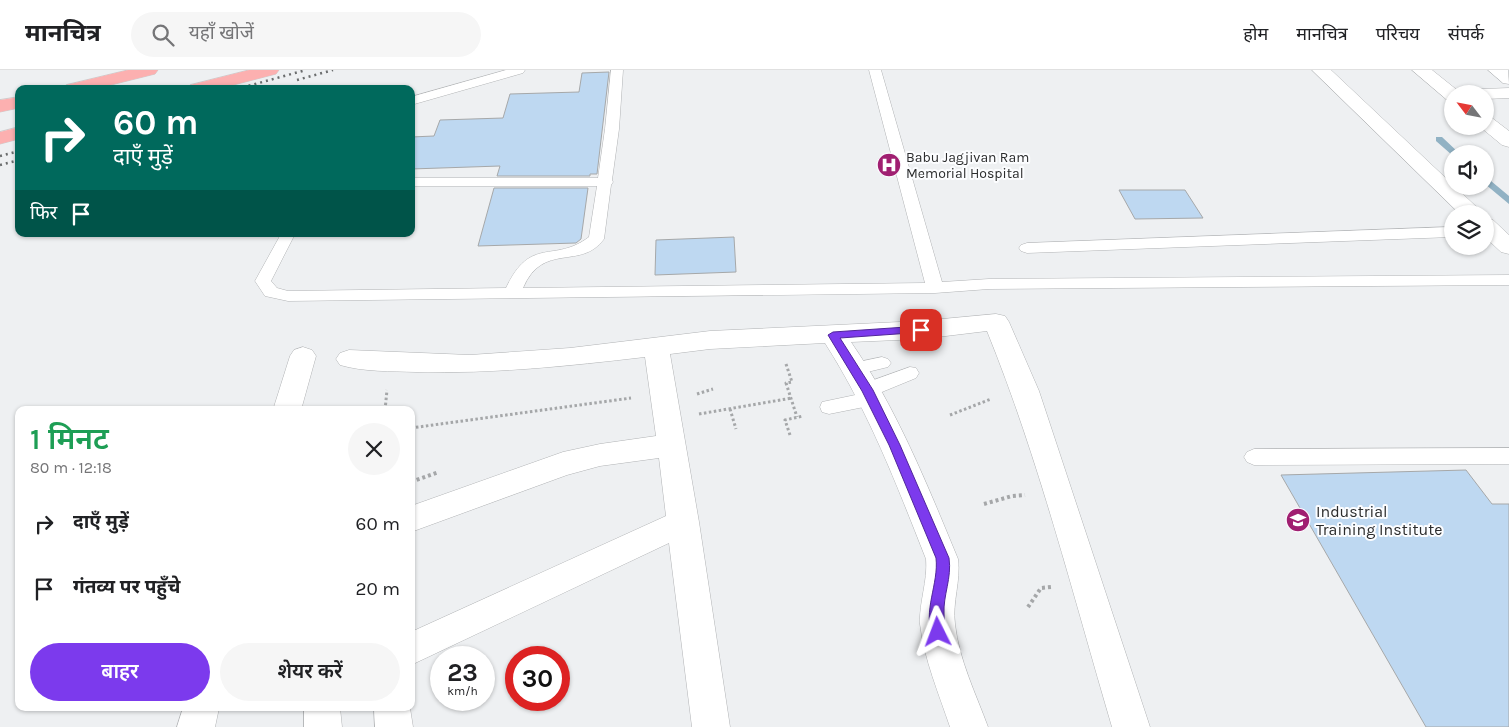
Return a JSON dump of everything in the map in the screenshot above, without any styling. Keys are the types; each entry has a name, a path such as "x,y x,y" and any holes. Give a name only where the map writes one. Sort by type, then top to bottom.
{"highway":[{"path":"88,85 149,70"},
{"path":"212,85 270,70"},
{"path":"0,106 15,103"},
{"path":"0,138 15,134"}],"street":[{"path":"1322,70 1464,205"},
{"path":"1421,70 1444,87"},
{"path":"1497,70 1509,79"},
{"path":"1494,93 1509,93"},
{"path":"1494,121 1509,141"},
{"path":"1494,235 1509,247"},
{"path":"349,359 470,364 570,357 723,339 833,335 924,335 996,322 1027,398 1132,727"},
{"path":"833,335 869,380 894,445 942,558 944,572 937,611 938,632 969,727"},
{"path":"656,347 683,522 711,727"},
{"path":"288,406 303,356"},
{"path":"415,518 562,464 600,454 668,419"},
{"path":"415,647 683,522"},
{"path":"196,727 200,711"},
{"path":"322,711 323,727"},
{"path":"392,711 394,727"}],"lane":[{"path":"415,100 520,70"},
{"path":"512,293 524,270 532,262 546,257 574,253 588,247 596,239 606,182 617,70"},
{"path":"875,70 935,288"},
{"path":"415,182 606,182"},
{"path":"1028,248 1444,232"},
{"path":"286,237 263,281 271,292 288,296 935,288 989,284 1509,280"},
{"path":"829,407 869,380 910,373"},
{"path":"1254,457 1509,456"}],"path":[{"path":"786,362 792,382 786,383 797,417"},
{"path":"415,428 668,419 792,398"},
{"path":"950,415 990,399 1027,398"},
{"path":"730,409 736,429"},
{"path":"984,504 1012,496 1058,492"}],"building":[{"path":"609,72 597,174 590,174 590,176 497,176 500,166 415,169 415,137 434,136 440,120 503,118 510,94 579,92 582,73"},
{"path":"494,188 588,188 581,239 576,243 478,246"},
{"path":"1119,190 1185,190 1203,218 1135,219"},
{"path":"734,237 736,272 655,275 656,240"},
{"path":"1466,470 1492,504 1509,504 1509,727 1426,727 1281,475"}],"waterway":[{"path":"1439,139 1446,145"},
{"path":"1494,187 1509,201"}],"railway":[{"path":"252,85 306,70"},
{"path":"297,80 333,70"},
{"path":"0,156 15,152"},
{"path":"0,165 15,161"}],"place":[{"name":"Babu Jagjivan Ram Memorial Hospital","path":"889,165"},
{"name":"Industrial Training Institute","path":"1298,520"}],"route":[{"path":"921,330 833,335 861,377 894,445 942,558 944,572 937,611 938,632"}]}
